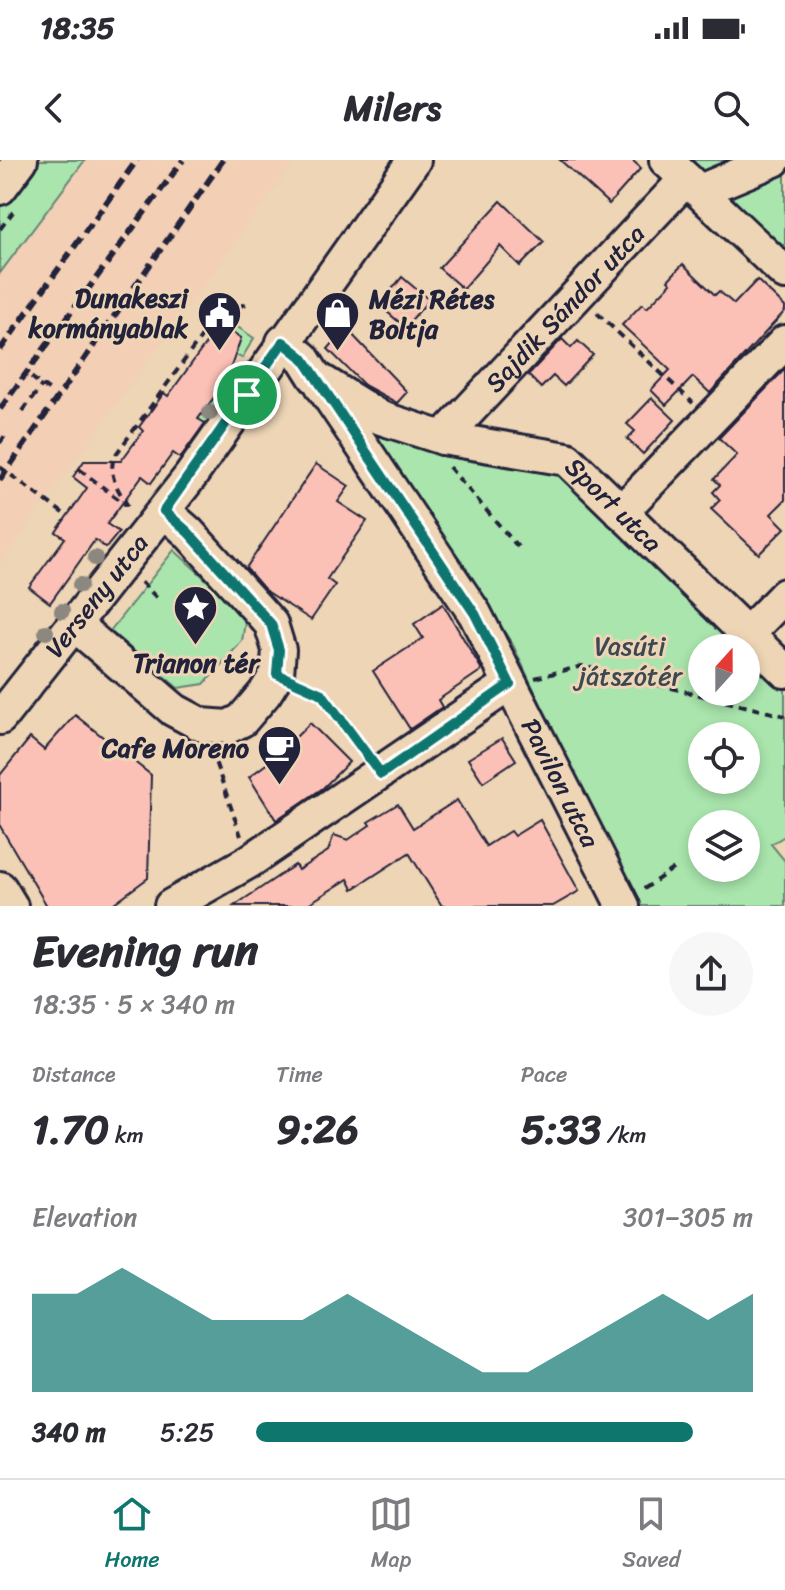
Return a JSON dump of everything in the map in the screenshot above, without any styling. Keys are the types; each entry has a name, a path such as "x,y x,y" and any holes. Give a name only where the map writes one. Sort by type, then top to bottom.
{"street":[{"path":"0,188 21,160"},
{"name":"Verseny utca","path":"0,718 164,511 414,160"},
{"path":"684,177 774,160"},
{"path":"684,177 785,273"},
{"name":"Sajdik Sándor utca","path":"445,451 577,295 684,177"},
{"name":"Sport utca","path":"283,342 303,358 315,377 381,418 445,451 567,459 747,634"},
{"path":"621,512 785,342"},
{"name":"Pavilon utca","path":"315,377 475,614 620,905"},
{"path":"74,624 174,710 202,725 228,727 242,720 265,693 277,674 279,650 271,624 188,532 164,511"},
{"path":"747,634 785,595"},
{"name":"Sport utca","path":"760,647 785,671"},
{"path":"171,906 250,861 510,684"},
{"path":"0,888 11,906"}],"path":[{"path":"577,295 710,418"},
{"path":"79,469 128,506 113,478 114,457 213,321 228,310 246,304"},
{"path":"31,377 51,392"},
{"path":"23,411 42,385"},
{"path":"0,443 6,434"},
{"path":"445,451 518,547"},
{"path":"0,467 67,516"},
{"path":"137,578 158,599"},
{"path":"510,684 582,666 785,716"},
{"path":"277,674 322,694 381,774"},
{"path":"202,725 250,861"},
{"path":"620,905 674,868"}],"shaded area":[{"path":"85,160 295,160 0,563 0,273"}],"green space":[{"path":"9,160 85,160 0,273 0,172"},
{"path":"682,160 785,160 785,258"},
{"path":"224,318 254,338 242,358 235,355 241,338 220,324"},
{"path":"216,377 236,385 208,425 198,419 220,389"},
{"name":"Vasúti játszótér","path":"373,431 562,469 733,634 688,634 688,706 760,706 760,660 785,684 785,836 771,844 785,861 785,906 635,906 513,645"},
{"path":"174,550 246,616 242,641 204,684 178,688 110,631"}],"building":[{"path":"560,160 632,160 641,168 609,204"},
{"path":"501,201 544,242 520,266 500,246 463,289 439,268"},
{"path":"683,264 715,295 719,291 734,304 757,280 785,307 785,311 710,393 693,377 666,405 651,390 670,370 622,325 642,304 647,308 671,283 668,280"},
{"path":"402,277 429,300 405,327 379,305"},
{"path":"220,324 241,338 226,381 198,419 205,423 180,458 173,453 151,483 142,476 107,524 119,532 106,548 95,540 50,603 29,587 65,538 56,532 87,488 73,477 84,461 121,461 143,431 139,427 164,393 168,396"},
{"path":"346,328 407,392 397,403 364,385 328,349"},
{"path":"562,339 571,348 578,341 593,355 564,386 553,376 541,388 528,375"},
{"path":"785,369 785,500 771,514 785,528 759,554 711,509 720,500 713,492 720,485 714,479 737,455 719,438"},
{"path":"652,398 675,420 643,454 627,439 635,431 627,424"},
{"path":"316,464 349,486 338,502 367,521 327,579 335,585 311,620 265,590 246,568"},
{"path":"443,604 482,670 438,700 442,707 410,729 373,671 423,638 414,624"},
{"path":"75,715 151,775 148,878 110,906 47,906 0,826 0,775 30,738 44,750"},
{"path":"310,723 349,762 323,788 276,820 249,777 277,756"},
{"path":"502,738 516,760 483,782 468,759"},
{"path":"457,800 486,846 510,831 514,836 540,820 579,891 553,906 442,906 409,853 353,889 348,879 305,906 234,906 295,865 298,870 328,851 334,835 348,840 370,825 368,822 398,804 413,828"}],"railway":[{"path":"0,350 137,160"},
{"path":"0,409 183,160"},
{"path":"0,480 223,160"}],"place":[{"name":"Dunakeszi kormányablak","path":"219,352"},
{"name":"Mézi Rétes Boltja","path":"338,353"},
{"name":"Trianon tér","path":"196,647"},
{"name":"Cafe Moreno","path":"280,787"}],"route":[{"path":"283,342 303,358 475,614 510,684 381,774 322,694 277,674 279,650 271,624 188,532 164,511 247,395 283,342"}]}
